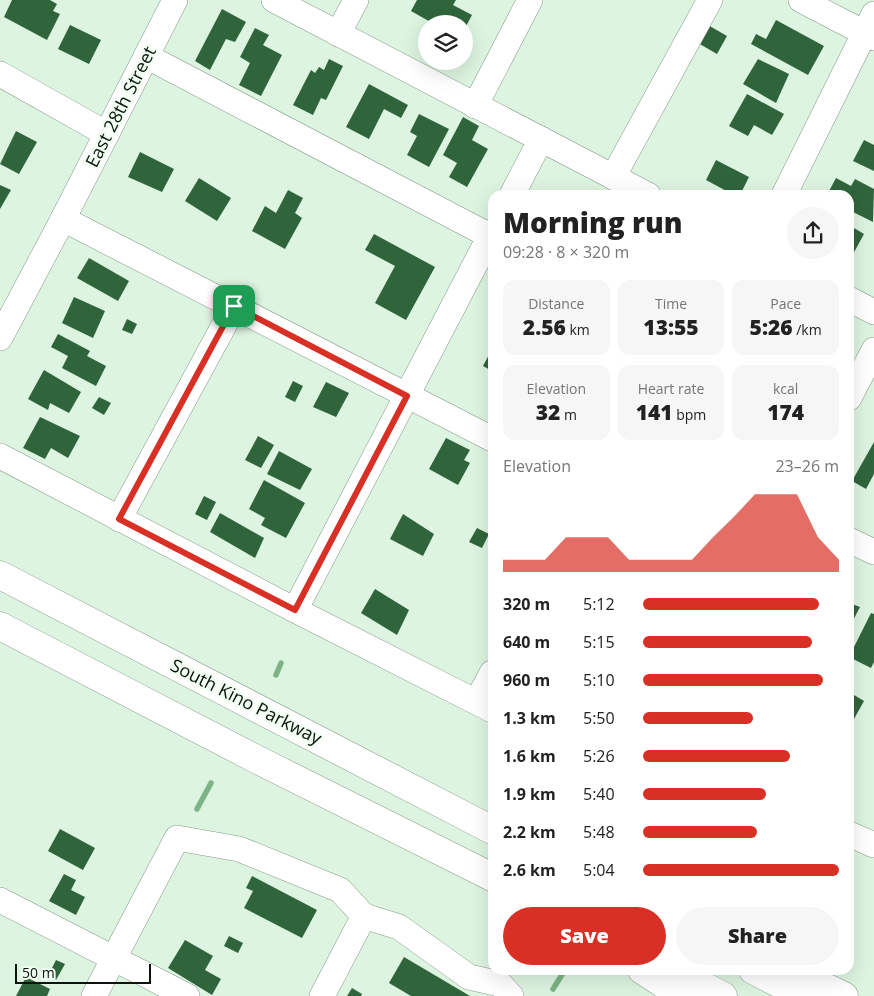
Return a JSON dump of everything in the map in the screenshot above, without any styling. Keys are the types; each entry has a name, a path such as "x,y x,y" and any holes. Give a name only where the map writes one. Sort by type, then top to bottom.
{"main road":[{"name":"South Kino Parkway","path":"0,574 486,826"},
{"path":"0,626 254,758 488,875"},
{"path":"650,975 682,996"},
{"path":"683,975 723,996"},
{"path":"762,975 803,996"},
{"path":"800,975 844,996"}],"street":[{"name":"East 28th Street","path":"0,338 65,217 175,0"},
{"path":"274,0 638,190"},
{"path":"338,34 356,0"},
{"path":"474,106 530,0"},
{"path":"613,177 710,0"},
{"path":"787,190 871,28 801,0"},
{"path":"146,56 488,233"},
{"path":"0,74 107,134"},
{"path":"515,190 541,139"},
{"path":"65,217 488,437"},
{"path":"295,610 488,243"},
{"path":"854,302 874,312"},
{"path":"119,519 234,306"},
{"path":"854,388 874,350"},
{"path":"0,456 295,610 485,706 488,692"},
{"path":"854,542 874,552"},
{"path":"854,836 874,845"},
{"path":"94,996 177,838 239,849 340,890 364,916 399,927 469,977 500,984 511,996"},
{"path":"0,900 187,996"},
{"path":"322,996 364,916"}],"building":[{"path":"12,0 50,0 57,4 53,11 60,14 47,40 4,17"},
{"path":"417,0 456,0 453,5 472,15 418,15 411,11"},
{"path":"222,9 246,22 235,42 226,39 210,70 195,61"},
{"path":"776,20 824,46 808,75 751,44 756,34 766,39"},
{"path":"70,25 101,40 89,64 58,49"},
{"path":"708,25 727,36 717,54 698,43"},
{"path":"255,28 269,35 263,45 282,55 261,96 239,85 250,63 240,57"},
{"path":"329,59 343,66 326,100 321,98 313,115 293,105 311,70 315,73 319,67 324,70"},
{"path":"758,59 789,74 776,103 743,84"},
{"path":"369,84 408,105 401,118 384,109 369,139 346,127"},
{"path":"747,94 784,114 772,135 754,125 748,136 729,126"},
{"path":"419,114 449,129 429,167 407,155 417,136 410,132"},
{"path":"463,117 479,126 472,140 488,149 467,187 449,177 457,163 443,155"},
{"path":"16,131 37,142 19,174 0,164"},
{"path":"864,140 874,145 874,171 853,161"},
{"path":"140,152 174,169 162,192 128,177"},
{"path":"716,160 749,177 742,190 725,190 706,180"},
{"path":"199,178 231,198 217,221 185,201"},
{"path":"836,178 851,186 855,179 874,189 873,222 854,212 854,190 830,190"},
{"path":"0,185 11,190 0,209"},
{"path":"288,190 303,198 295,213 302,218 285,249 252,231 265,206 276,213"},
{"path":"854,228 864,234 854,252"},
{"path":"374,234 435,267 406,320 375,303 395,266 365,250"},
{"path":"89,258 129,281 118,301 77,278"},
{"path":"74,297 105,311 93,338 62,323"},
{"path":"127,319 137,324 132,334 122,330"},
{"path":"58,334 90,351 87,356 106,366 96,386 62,368 68,356 51,347"},
{"path":"488,357 488,369 483,366"},
{"path":"44,370 81,392 69,413 50,403 48,410 28,399"},
{"path":"293,381 303,386 295,402 285,397"},
{"path":"326,382 349,393 336,417 313,407"},
{"path":"99,397 111,403 104,415 92,408"},
{"path":"40,417 80,436 68,458 51,448 45,459 23,448"},
{"path":"258,436 274,445 261,468 245,460"},
{"path":"446,438 470,450 464,460 470,463 458,485 429,469"},
{"path":"874,442 874,474 866,489 854,482 854,477"},
{"path":"279,451 312,469 300,490 267,474"},
{"path":"264,480 305,503 286,538 261,525 265,518 249,509"},
{"path":"204,496 216,502 207,520 195,514"},
{"path":"220,513 264,538 255,558 210,532"},
{"path":"403,514 434,534 423,556 390,539"},
{"path":"477,528 488,534 482,548 469,542"},
{"path":"375,589 409,610 397,635 361,613"},
{"path":"854,605 860,607 854,618"},
{"path":"871,613 874,614 874,662 871,668 854,660 854,647"},
{"path":"854,695 864,701 854,719"},
{"path":"60,829 95,848 83,870 48,851"},
{"path":"64,874 76,880 71,890 85,897 76,915 49,901"},
{"path":"252,876 317,910 302,938 244,908 253,891 246,888"},
{"path":"229,936 243,943 238,953 224,946"},
{"path":"185,940 213,956 205,970 221,979 212,995 168,968"},
{"path":"404,957 470,996 411,996 389,983"},
{"path":"56,960 65,964 56,980 48,976"},
{"path":"26,977 50,989 47,996 16,996"},
{"path":"352,988 362,994 361,996 347,996"}],"waterway":[{"path":"276,675 281,663"},
{"path":"197,809 211,783"},
{"path":"553,989 562,975"}],"route":[{"path":"234,306 407,396 295,610 119,519 234,306"}]}
